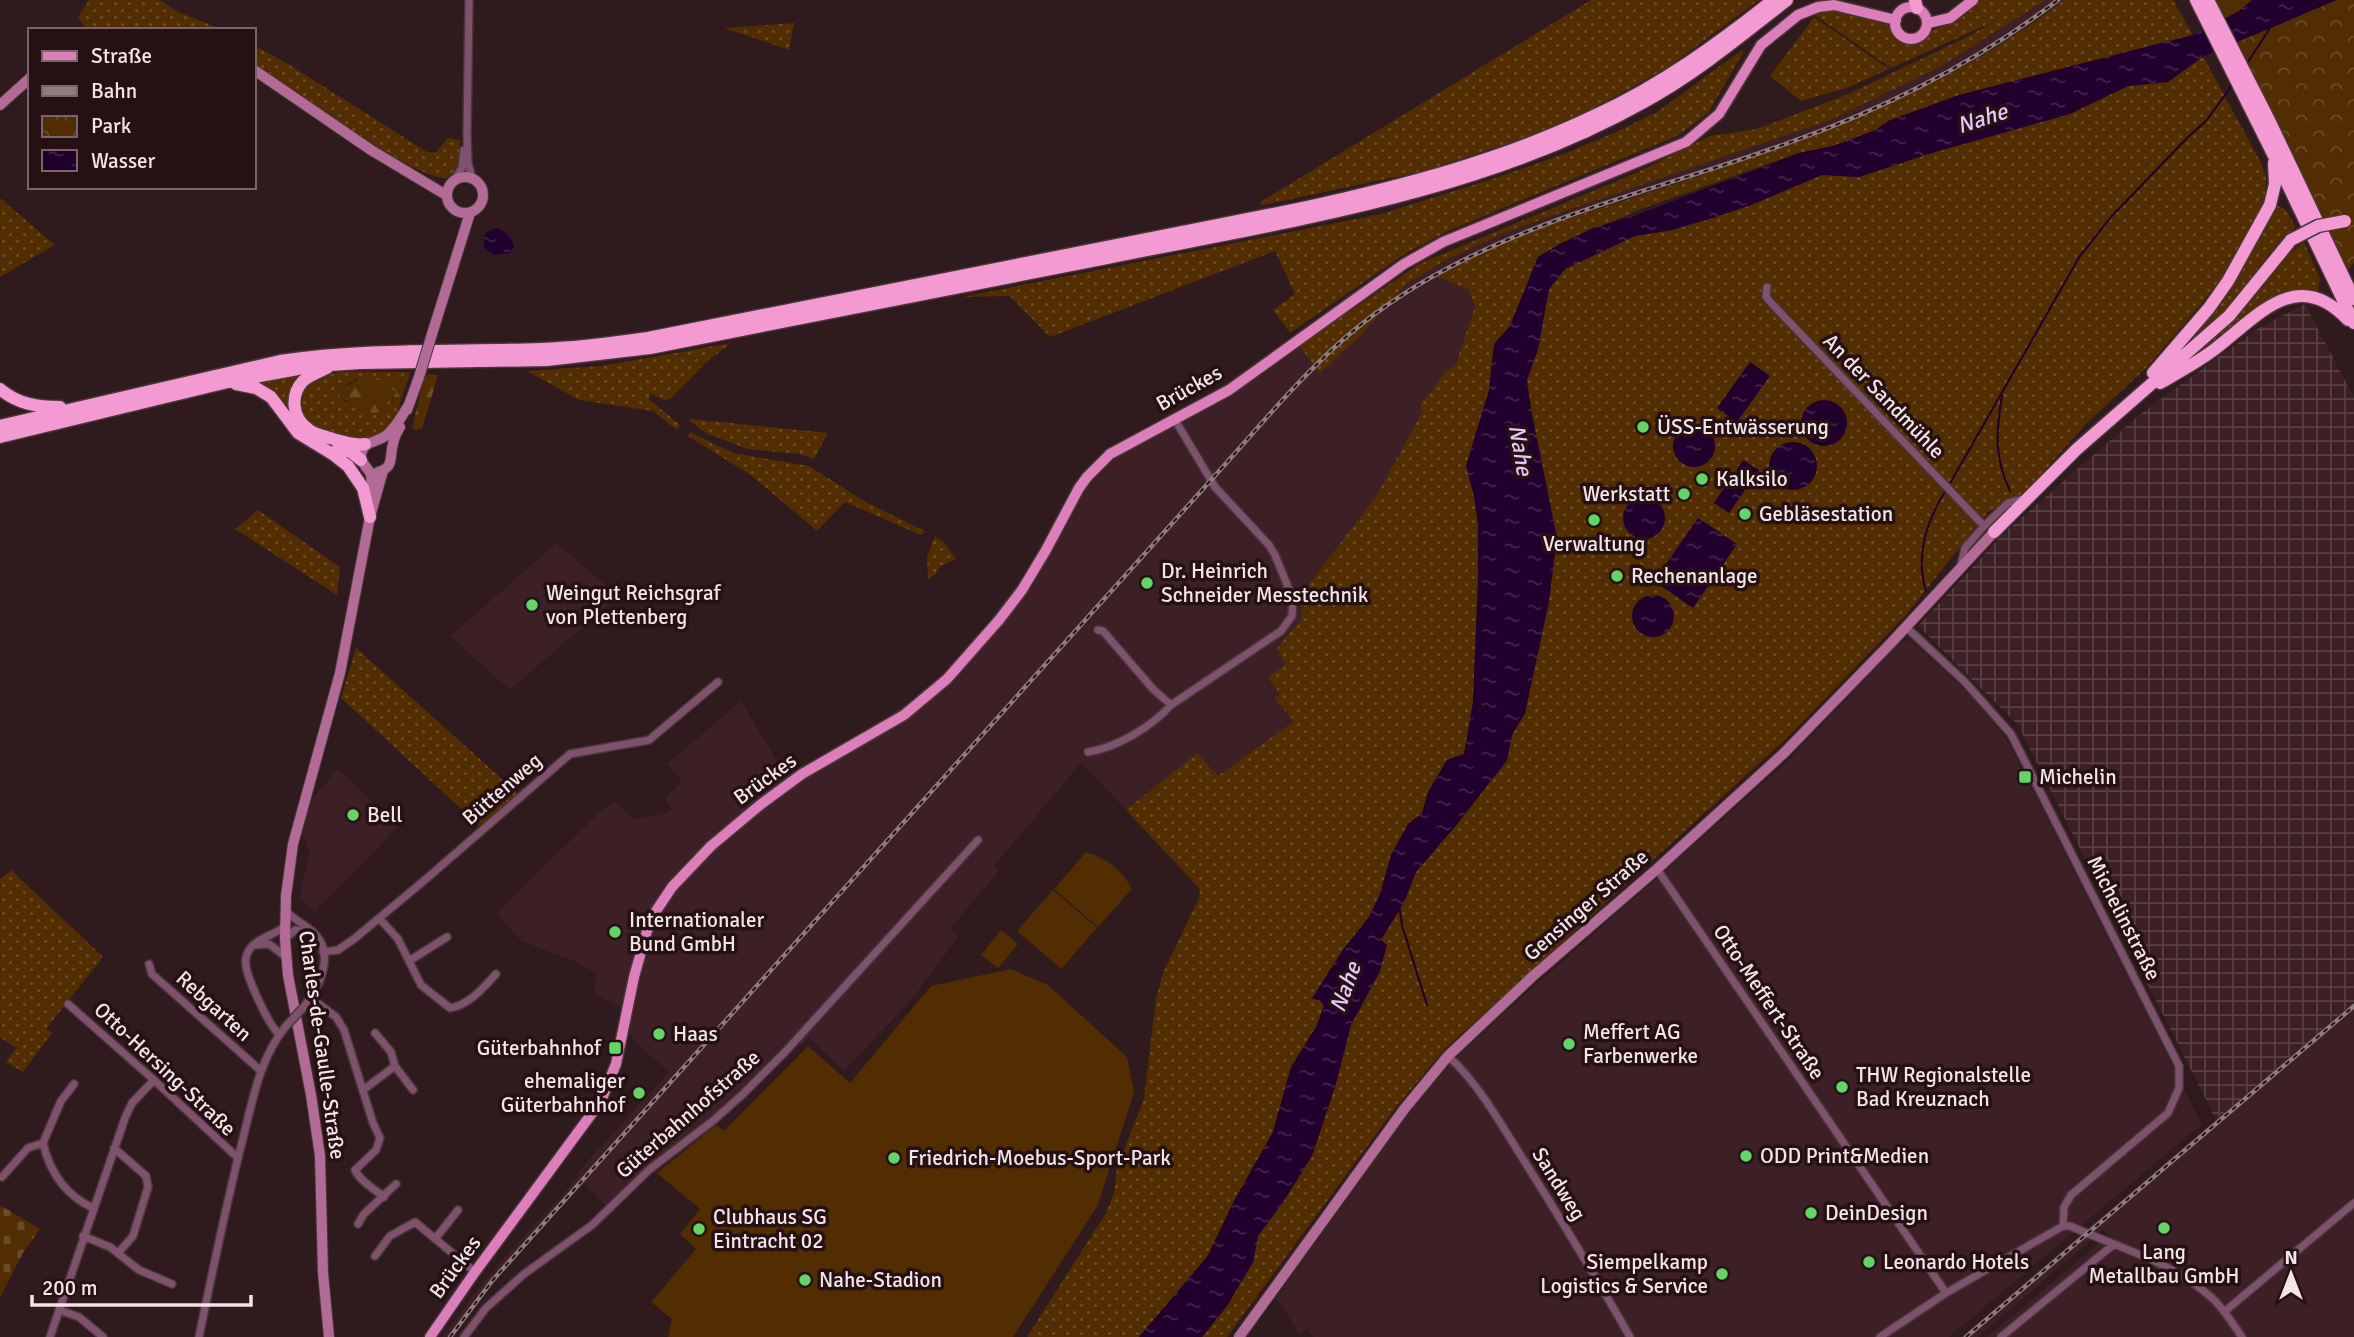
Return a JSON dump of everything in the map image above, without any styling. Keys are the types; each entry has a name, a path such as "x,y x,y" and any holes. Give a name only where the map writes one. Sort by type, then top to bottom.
{"highway":[{"path":"0,426 280,361 319,355 545,349 648,338 1390,189 1486,160 1600,114 1674,71 1773,0"},
{"path":"0,437 228,382 334,364 547,360 650,348 1350,208 1490,170 1607,121 1678,82 1787,0"},
{"path":"2196,0 2209,9 2354,299"},
{"path":"2265,125 2274,156 2354,325"},
{"path":"2127,404 2209,308 2228,281 2271,201 2275,184 2274,156"},
{"path":"1989,529 2229,316 2291,240 2318,226 2350,221"},
{"path":"2127,404 2201,360 2269,307 2288,297 2307,296 2326,301 2354,325"},
{"path":"334,364 300,385 294,399 296,414 305,428 314,433 352,444 372,442"},
{"path":"228,382 267,393 279,405 294,430 342,460 363,488 370,517"},
{"path":"0,389 19,401 34,406 82,407"},
{"path":"310,442 351,452 364,465"}],"main road":[{"path":"1927,23 1950,18 1973,0"},
{"path":"1911,4 1924,14 1927,23 1922,35 1909,39 1898,32 1896,20 1899,12 1911,4"},
{"name":"Brückes","path":"430,1337 601,1101 616,1064 634,977 647,931 672,887 711,846 783,788 904,715 960,666 1021,590 1087,477 1110,454 1212,400 1404,264 1443,242 1686,142 1719,114 1761,45 1798,15 1811,9 1834,5 1896,20"}],"street":[{"path":"469,0 467,135 468,163 472,178"},
{"path":"256,71 403,170 446,195 460,224 458,245"},
{"path":"0,105 28,80"},
{"path":"446,195 462,168 467,135"},
{"path":"403,170 430,180 472,178 479,183 483,195 479,206 470,213 458,245 419,377 392,450 391,463 383,471 373,472 364,465 361,451 391,431 408,406"},
{"path":"456,211 470,213"},
{"name":"An der Sandmühle","path":"1768,287 1766,297 1774,306 1989,529"},
{"path":"1088,752 1104,750 1162,715 1171,705 1281,631 1292,616 1293,599 1269,545 1215,487 1175,419"},
{"path":"372,442 386,443 392,450"},
{"name":"Charles-de-Gaulle-Straße","path":"364,465 372,480 370,517"},
{"name":"Charles-de-Gaulle-Straße","path":"329,1337 323,1273 320,1156 291,997 286,957 285,909 293,844 340,673 370,517 383,471"},
{"name":"Gensinger Straße","path":"1239,1337 1405,1108 1448,1056 1533,976 1657,869 1784,753 1960,569 1989,529"},
{"name":"Michelinstraße","path":"1906,627 1964,681 2011,734 2179,1066 2179,1088 2168,1113 2071,1195 2064,1207 2063,1226"},
{"path":"1098,630 1103,631 1153,689 1171,705"},
{"name":"Büttenweg","path":"323,953 344,946 379,918 570,754 649,740 718,682"},
{"name":"Güterbahnhofstraße","path":"464,1337 486,1308 524,1274 592,1225 650,1169 714,1120 744,1093 785,1052 978,840"},
{"name":"Otto-Meffert-Straße","path":"1657,869 1946,1293"},
{"path":"199,1337 238,1158 261,1071 279,1034 311,998 321,979 321,942 285,909"},
{"path":"379,918 398,939 421,985 450,1008 463,1005 496,974"},
{"path":"279,1034 270,1024 246,967 247,954 254,945 285,926"},
{"path":"285,939 298,930 314,933"},
{"path":"410,961 447,937"},
{"path":"254,945 269,944 286,957"},
{"name":"Rebgarten","path":"149,964 152,974 261,1071"},
{"path":"311,998 336,1017 344,1030 380,1138 376,1150 355,1170 359,1178 384,1197"},
{"name":"Otto-Hersing-Straße","path":"68,1004 238,1158"},
{"path":"375,1033 391,1052 395,1066 413,1090"},
{"name":"Sandweg","path":"1448,1056 1489,1105 1630,1337"},
{"path":"363,1090 395,1066"},
{"path":"50,1337 83,1236 132,1103 154,1080"},
{"path":"74,1084 61,1101 43,1143 53,1171 62,1186 77,1200 93,1208"},
{"path":"2,1177 28,1148 43,1143"},
{"path":"114,1148 146,1176 148,1187 133,1236 118,1252"},
{"path":"358,1224 364,1214 396,1184"},
{"path":"2224,1312 2354,1203"},
{"path":"435,1239 458,1210"},
{"path":"375,1256 390,1236 415,1222 475,1272"},
{"path":"1880,1337 1946,1293 2063,1226 2070,1226 2159,1264 2191,1282 2214,1300 2242,1337"},
{"path":"83,1236 118,1252 139,1270 172,1284"},
{"path":"2001,1337 2113,1245"},
{"path":"59,1310 79,1317 103,1337"}],"shaded area":[{"path":"2046,0 2064,0 2003,44 1882,108 1789,146 1556,223 1439,277 1469,290 1475,305 1456,364 1445,372 1375,498 1302,593 1302,620 1277,648 1285,664 1280,694 1274,698 1294,721 1217,776 1197,754 1126,810 1081,763 994,866 999,871 950,929 958,937 912,999 844,1071 809,1038 654,1173 651,1170 611,1210 584,1183 494,1281 453,1337 442,1337 485,1280 669,1072 633,1040 623,1008 594,994 597,974 578,963 521,941 496,913 601,811 614,801 635,819 661,815 672,809 665,799 682,781 667,764 741,701 786,776 895,713 942,675 991,621 1037,556 1075,483 1097,457 1123,440 1222,388 1291,338 1311,361 1406,284 1446,260 1504,233 1828,121 1938,68"},
{"name":"Michelin","path":"2305,304 2354,398 2354,1002 2216,1120 2018,725 1918,626 2005,532 2143,412 2257,329"},
{"path":"557,543 618,596 510,690 450,636"},
{"path":"1910,640 1969,694 2007,740 2202,1124 1949,1337 1314,1337 1307,1329 1300,1334 1276,1298 1414,1104 1462,1051 1788,761 1900,642"},
{"path":"338,769 398,827 315,912 300,898 309,851 302,833 310,802"},
{"path":"2354,1002 2354,1337 1987,1337 2109,1235 2103,1230 1978,1337 1961,1337"}],"green space":[{"path":"89,0 160,0 176,11 218,28 86,28 78,17"},
{"path":"1591,0 1759,0 1667,68 1585,113 1545,131 1424,171 1263,205 1259,203"},
{"path":"1981,0 2046,0 1938,68 1828,121 1504,233 1446,260 1406,284 1363,333 1320,373 1299,346 1419,264 1638,172 1710,136 1757,129 1846,95 1995,21 1891,68 1813,14 1830,10 1863,17 1890,26 1901,40 1914,43 1931,31 1964,16"},
{"path":"2064,0 2173,0 2193,35 1959,95 1888,121 1876,130 1833,146 1799,153 1641,209 1558,245 1538,257 1510,326 1494,344 1489,390 1466,466 1478,524 1478,579 1473,702 1464,754 1447,760 1428,792 1422,813 1408,824 1391,855 1380,894 1369,917 1342,951 1312,998 1320,1000 1324,1006 1316,1027 1291,1067 1273,1132 1234,1201 1207,1257 1139,1337 1027,1337 1106,1213 1114,1193 1117,1168 1144,1099 1156,999 1163,973 1200,896 1199,888 1126,810 1197,753 1218,776 1294,721 1274,698 1280,694 1268,677 1285,664 1277,648 1301,620 1302,593 1375,498 1423,411 1420,406 1445,372 1456,364 1475,306 1469,290 1438,277 1516,238 1762,154 1868,113 1969,63 2018,34"},
{"path":"2213,0 2354,0 2354,263 2346,272"},
{"path":"1814,17 1889,69 1847,88 1801,101 1770,76"},
{"path":"794,23 789,50 724,28"},
{"path":"256,46 427,152 436,152 448,138 460,140 455,170 448,178 432,175 409,165 256,64"},
{"path":"1744,51 1708,113 1677,136 1450,230 1406,253 1290,333 1273,310 1295,294 1275,251 1050,337 1010,296 962,297 1381,214 1492,179 1564,154 1657,112"},
{"path":"2203,56 2266,177 2265,200 2226,272 2201,304 2146,368 2086,424 2025,492 1988,512 1906,615 1787,738 1445,1049 1396,1107 1227,1337 1202,1337 1227,1306 1253,1262 1258,1236 1312,1155 1335,1087 1351,1025 1380,971 1381,940 1404,902 1416,872 1507,761 1512,735 1525,713 1549,601 1527,380 1538,349 1549,289 1565,269 1635,236 1672,230 1751,205 1822,175 1859,177 2070,113 2128,86 2168,82"},
{"path":"0,198 55,245 0,277"},
{"path":"2275,205 2285,209 2296,227 2279,242 2224,311 2166,362"},
{"path":"2304,242 2320,279 2318,293 2308,292 2225,337 2165,377 2282,259"},
{"path":"731,343 703,365 687,353 703,366 670,399 664,400 649,393 650,400 680,425 677,430 653,411 579,400 527,371 601,366"},
{"path":"342,372 410,372 409,376 383,376 372,381 356,379 336,391 346,403 382,411 389,399 388,390 395,390 401,400 395,416 387,428 377,435 365,438 337,436 308,425 302,415 299,400 306,387 319,378"},
{"path":"305,373 292,416 279,397 253,382"},
{"path":"428,374 438,375 422,429 414,430 412,427 424,379"},
{"path":"383,376 409,376 401,400 395,390 388,390 389,399 382,412 356,408 335,391 361,377 374,380"},
{"path":"689,420 828,433 814,459 799,454 747,449 706,433"},
{"path":"690,432 733,453 809,466 864,501 925,531 921,535 845,502 817,531 752,476 688,436"},
{"path":"258,510 340,567 337,595 235,529"},
{"path":"935,536 945,543 956,559 941,566 935,575 928,579 927,556"},
{"path":"356,648 519,794 480,826 341,698"},
{"path":"1086,852 1113,866 1132,889 1098,927 1054,889"},
{"path":"11,870 103,957 46,1029 52,1033 23,1072 6,1062 16,1048 0,1037 0,879"},
{"path":"1053,890 1097,928 1061,969 1017,931"},
{"path":"1001,930 1018,944 998,968 981,955"},
{"name":"Friedrich-Moebus-Sport-Park","path":"1011,969 1048,985 1127,1057 1134,1092 1098,1205 1013,1337 668,1337 672,1319 651,1302 696,1249 680,1234 700,1209 657,1173 716,1125 724,1131 808,1046 850,1083 931,986"},
{"path":"0,1205 40,1229 24,1251 0,1298"}],"water":[{"name":"Nahe","path":"2252,0 2337,0 2204,56 2168,82 2128,86 2070,114 1935,152 1859,177 1822,175 1713,218 1672,230 1635,236 1565,269 1549,289 1538,349 1527,380 1557,538 1549,601 1525,713 1512,735 1507,760 1416,872 1404,902 1381,940 1387,945 1380,971 1351,1025 1335,1087 1312,1156 1258,1236 1253,1262 1227,1306 1202,1337 1139,1337 1207,1257 1234,1201 1273,1132 1291,1067 1316,1027 1324,1006 1320,1000 1312,999 1342,951 1369,917 1380,894 1391,855 1408,824 1422,813 1428,792 1447,760 1464,754 1473,702 1478,579 1478,524 1466,466 1489,390 1494,344 1510,326 1538,257 1593,228 1634,216 1799,153 1833,146 1876,130 1888,121 1959,95 2193,35 2239,11"},
{"path":"497,228 511,240 514,246 510,253 494,255 484,247 484,236"},
{"path":"1750,362 1770,376 1737,422 1717,408"},
{"path":"1824,400 1833,401 1840,407 1846,414 1846,432 1840,439 1833,445 1824,446 1815,445 1808,439 1802,432 1801,423 1802,414 1808,407 1815,401"},
{"path":"1694,425 1709,431 1715,446 1709,461 1694,467 1679,461 1673,446 1679,431"},
{"path":"1793,442 1810,449 1817,466 1810,483 1793,490 1776,483 1769,466 1776,449"},
{"path":"1743,460 1759,470 1729,513 1714,503"},
{"path":"1644,497 1659,503 1665,518 1659,533 1644,539 1629,533 1623,518 1629,503"},
{"path":"1698,518 1737,544 1693,608 1654,581"},
{"path":"1653,595 1668,601 1674,616 1668,631 1653,637 1638,631 1632,616 1638,601"}],"waterway":[{"path":"2246,65 2270,28"},
{"path":"1949,485 2080,256 2111,217 2206,121 2233,84"},
{"path":"2002,396 1998,444 2001,467 2010,491"},
{"path":"1926,591 1922,552 1928,526 1946,490"},
{"path":"1399,905 1402,925 1427,1005"}],"railway":[{"path":"450,1337 492,1281 1272,411 1350,334 1391,302 1490,247 1574,214 1824,130 1894,99 1962,64 2058,0"},
{"path":"1966,1337 2354,1006"}],"place":[{"name":"ÜSS-Entwässerung","path":"1643,427"},
{"name":"Kalksilo","path":"1702,479"},
{"name":"Werkstatt","path":"1684,494"},
{"name":"Gebläsestation","path":"1745,514"},
{"name":"Verwaltung","path":"1594,520"},
{"name":"Rechenanlage","path":"1617,576"},
{"name":"Dr. Heinrich Schneider Messtechnik","path":"1147,583"},
{"name":"Weingut Reichsgraf von Plettenberg","path":"532,605"},
{"name":"Michelin","path":"2025,777"},
{"name":"Bell","path":"353,815"},
{"name":"Internationaler Bund GmbH","path":"615,932"},
{"name":"Haas","path":"659,1034"},
{"name":"Meffert AG Farbenwerke","path":"1569,1044"},
{"name":"Güterbahnhof","path":"615,1048"},
{"name":"THW Regionalstelle Bad Kreuznach","path":"1842,1087"},
{"name":"ehemaliger Güterbahnhof","path":"639,1093"},
{"name":"ODD Print&Medien","path":"1746,1156"},
{"name":"Friedrich-Moebus-Sport-Park","path":"894,1158"},
{"name":"DeinDesign","path":"1811,1213"},
{"name":"Lang Metallbau GmbH","path":"2164,1228"},
{"name":"Clubhaus SG Eintracht 02","path":"699,1229"},
{"name":"Leonardo Hotels","path":"1869,1262"},
{"name":"Siempelkamp Logistics & Service","path":"1722,1274"},
{"name":"Nahe-Stadion","path":"805,1280"}]}
